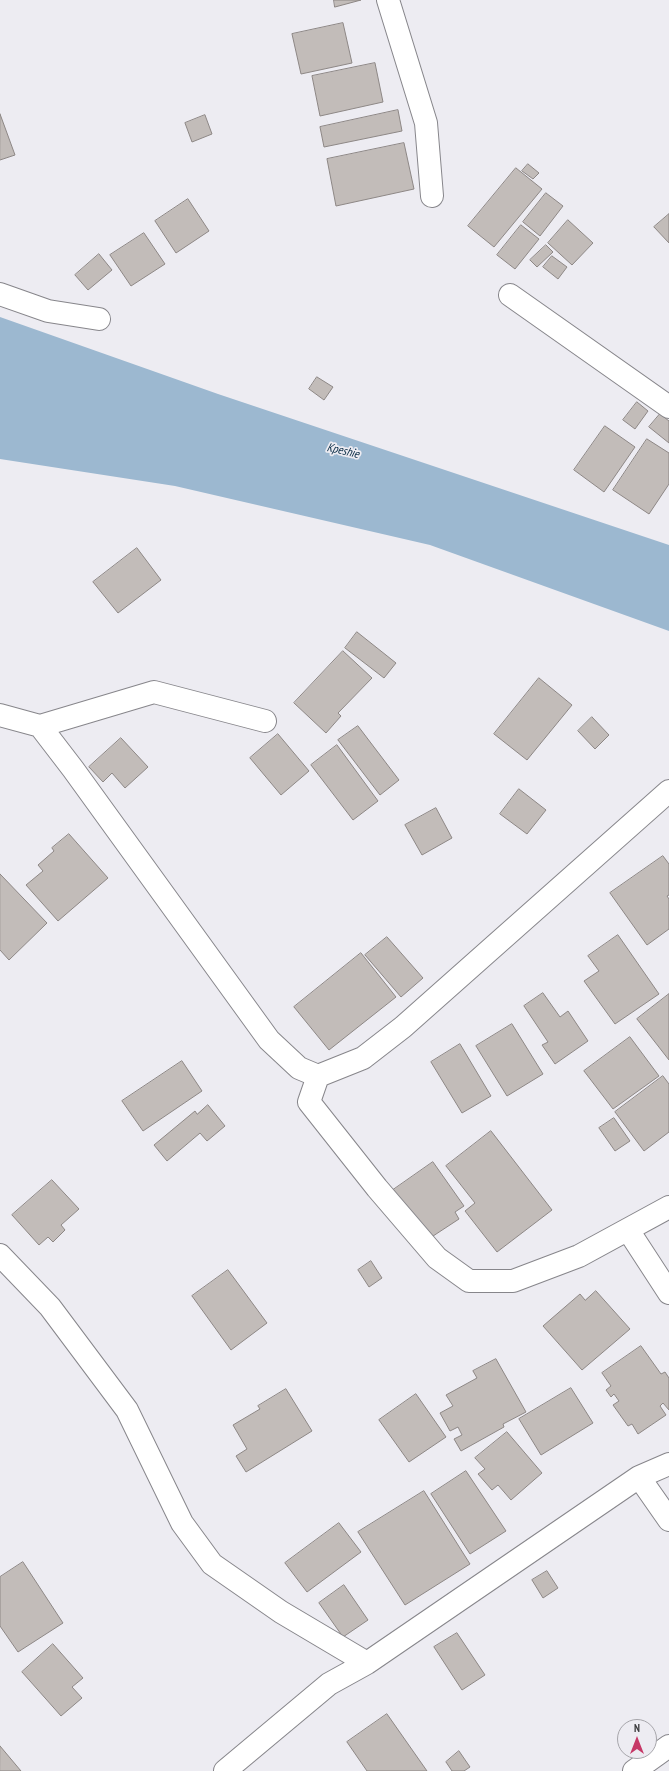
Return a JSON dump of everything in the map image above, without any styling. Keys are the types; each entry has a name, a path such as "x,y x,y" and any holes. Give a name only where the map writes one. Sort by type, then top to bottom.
{"street":[{"path":"388,0 426,123 432,196"},
{"path":"0,294 48,311 99,319"},
{"path":"510,295 669,407"},
{"path":"0,715 40,726 154,692 264,721"},
{"path":"40,726 73,769 269,1040 299,1068 318,1076 363,1058 403,1027 669,791"},
{"path":"318,1076 309,1102 376,1188 437,1258 470,1281 512,1281 579,1256 669,1206"},
{"path":"628,1230 669,1293"},
{"path":"0,1255 50,1307 127,1410 182,1523 212,1564 281,1612 367,1662"},
{"path":"225,1771 329,1684 367,1662 639,1478 669,1464"},
{"path":"639,1478 669,1520"},
{"path":"634,1771 669,1746"}],"water":[{"name":"Kpeshie","path":"0,317 218,394 669,545 669,631 430,545 175,486 0,459"}],"building":[{"path":"334,0 361,0 335,7"},
{"path":"343,23 352,63 301,74 292,34"},
{"path":"375,63 383,102 320,116 312,76"},
{"path":"398,110 402,131 324,147 320,127"},
{"path":"0,114 15,155 0,160"},
{"path":"205,115 212,134 192,142 185,123"},
{"path":"404,143 414,189 336,206 327,159"},
{"path":"528,164 539,173 533,179 522,171"},
{"path":"516,168 542,189 494,247 468,226"},
{"path":"546,193 563,206 540,236 523,222"},
{"path":"188,199 209,231 176,253 155,221"},
{"path":"669,214 669,243 654,227"},
{"path":"568,220 593,243 572,265 548,243"},
{"path":"521,225 539,239 515,269 497,255"},
{"path":"144,233 165,264 131,286 110,255"},
{"path":"546,245 553,252 537,267 530,260"},
{"path":"99,254 112,270 88,290 75,275"},
{"path":"552,256 567,267 558,279 543,267"},
{"path":"317,377 333,387 324,400 309,389"},
{"path":"637,402 648,411 635,429 623,420"},
{"path":"660,414 669,421 669,443 649,427"},
{"path":"605,426 635,447 604,492 574,470"},
{"path":"647,439 669,453 669,484 649,514 613,490"},
{"path":"137,548 161,580 118,613 93,582"},
{"path":"357,632 396,663 384,678 345,648"},
{"path":"343,651 372,678 338,713 341,716 326,733 294,703"},
{"path":"539,678 572,705 527,760 494,734"},
{"path":"592,717 609,735 595,749 578,731"},
{"path":"358,726 399,780 380,795 338,740"},
{"path":"278,734 309,771 281,795 250,758"},
{"path":"121,738 148,767 125,788 112,773 103,782 89,767"},
{"path":"337,745 378,801 353,820 311,765"},
{"path":"519,789 546,810 527,834 500,814"},
{"path":"436,808 452,838 422,855 405,825"},
{"path":"69,834 108,878 58,921 26,885 43,871 38,865 54,851 52,848"},
{"path":"663,856 669,864 669,895 667,896 669,899 669,929 647,945 610,893"},
{"path":"0,874 47,923 9,960 0,950"},
{"path":"618,935 659,994 615,1024 584,981 599,971 588,956"},
{"path":"387,937 423,978 401,997 365,955"},
{"path":"361,953 396,997 329,1050 294,1007"},
{"path":"543,993 560,1017 568,1011 588,1041 555,1064 542,1045 548,1042 524,1006"},
{"path":"669,994 669,1060 637,1019"},
{"path":"512,1024 543,1074 507,1096 476,1046"},
{"path":"630,1037 659,1076 613,1109 584,1071"},
{"path":"460,1044 491,1096 462,1113 431,1062"},
{"path":"182,1061 202,1091 143,1131 122,1101"},
{"path":"663,1076 669,1084 669,1132 644,1151 615,1112"},
{"path":"208,1105 225,1126 207,1141 200,1133 167,1161 154,1145 195,1111 197,1114"},
{"path":"614,1118 630,1141 615,1151 599,1128"},
{"path":"491,1131 552,1210 497,1252 465,1211 475,1203 446,1166"},
{"path":"433,1162 464,1206 455,1212 459,1219 427,1240 393,1190"},
{"path":"52,1180 79,1209 61,1225 65,1230 53,1242 48,1237 39,1245 12,1215"},
{"path":"371,1261 382,1278 369,1287 358,1270"},
{"path":"228,1270 267,1323 231,1350 192,1296"},
{"path":"596,1291 630,1329 582,1370 543,1326 580,1294 585,1300"},
{"path":"641,1346 661,1374 665,1372 669,1378 669,1410 663,1403 660,1406 666,1415 638,1434 632,1424 628,1426 613,1405 619,1401 614,1394 611,1397 606,1390 611,1386 602,1373"},
{"path":"496,1359 526,1412 503,1424 504,1427 461,1451 454,1439 462,1435 458,1427 450,1431 440,1413 453,1406 446,1395 477,1378 473,1371"},
{"path":"571,1388 593,1423 541,1455 519,1419"},
{"path":"286,1389 312,1431 246,1472 236,1456 247,1449 233,1425 260,1409 258,1406"},
{"path":"416,1394 446,1437 409,1462 379,1420"},
{"path":"507,1432 542,1473 511,1500 498,1485 492,1490 478,1474 485,1469 475,1458"},
{"path":"466,1471 506,1531 470,1554 431,1494"},
{"path":"424,1491 470,1564 405,1605 358,1532"},
{"path":"339,1523 361,1552 307,1592 285,1563"},
{"path":"23,1562 63,1623 18,1652 0,1626 0,1577"},
{"path":"547,1571 558,1588 543,1598 532,1580"},
{"path":"344,1585 368,1620 343,1637 319,1603"},
{"path":"457,1633 485,1675 462,1690 434,1647"},
{"path":"53,1644 83,1678 72,1687 82,1698 61,1716 22,1672"},
{"path":"387,1714 427,1771 367,1771 347,1742"},
{"path":"0,1746 21,1771 0,1771"},
{"path":"459,1751 470,1767 464,1771 452,1771 446,1762"}]}
